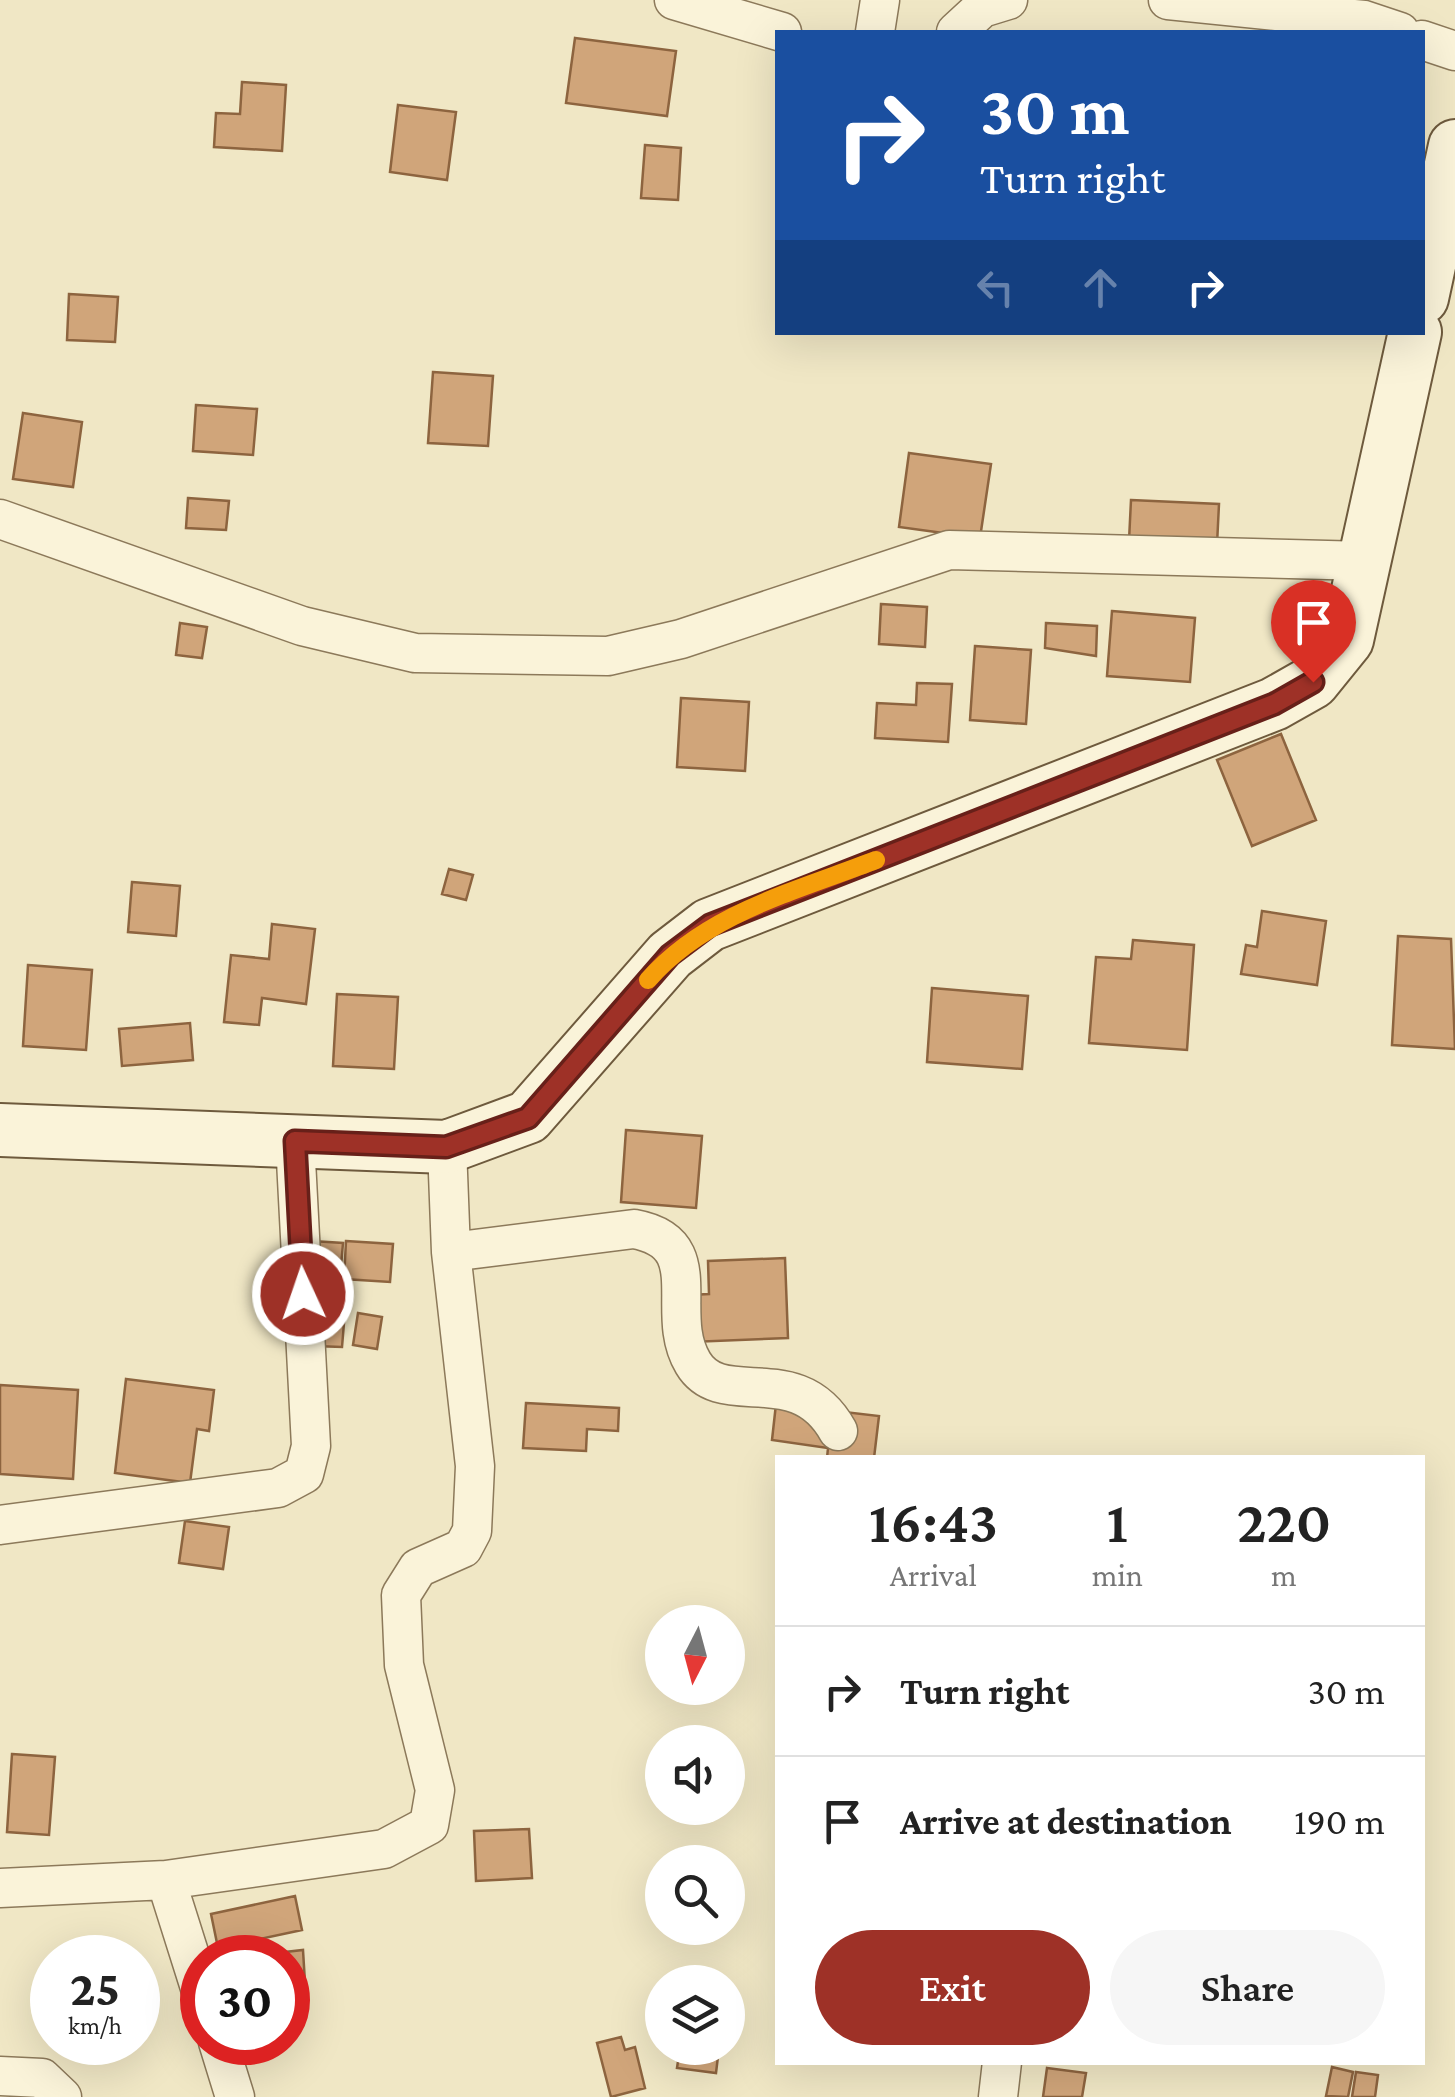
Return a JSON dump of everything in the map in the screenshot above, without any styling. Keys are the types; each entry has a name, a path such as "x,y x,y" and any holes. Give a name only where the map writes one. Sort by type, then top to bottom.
{"main road":[{"path":"1425,284 1455,146"},
{"path":"0,1130 446,1147 528,1118 670,955 710,925 1274,704 1313,682 1347,640 1414,335"}],"street":[{"path":"674,0 775,30"},
{"path":"875,30 880,0"},
{"path":"958,30 982,8 1008,0"},
{"path":"1168,0 1364,20 1394,30"},
{"path":"1425,41 1455,51"},
{"path":"0,519 302,626 415,653 608,656 681,639 949,550 1366,561"},
{"path":"0,1525 278,1488 304,1474 311,1446 295,1141"},
{"path":"0,1888 166,1880 384,1849 429,1825 435,1790 404,1665 402,1595 418,1568 463,1548 472,1531 475,1466 451,1252 446,1147"},
{"path":"451,1252 634,1229 661,1234 678,1252 682,1333 693,1364 712,1382 806,1394 825,1408 838,1432"},
{"path":"166,1880 183,1935"},
{"path":"225,2065 235,2097"},
{"path":"998,2097 1002,2065"},
{"path":"0,2076 42,2078 62,2097"}],"building":[{"path":"575,38 676,51 667,116 566,103"},
{"path":"242,82 286,85 282,151 214,147 216,113 240,114"},
{"path":"398,105 456,112 447,180 390,172"},
{"path":"645,145 681,148 678,200 641,198"},
{"path":"69,294 118,297 115,342 67,340"},
{"path":"433,372 493,376 488,446 428,443"},
{"path":"196,405 257,409 253,455 193,451"},
{"path":"23,413 82,422 73,487 13,479"},
{"path":"909,453 991,464 980,538 899,527"},
{"path":"188,498 229,501 226,530 186,528"},
{"path":"1131,500 1219,504 1216,565 1128,561"},
{"path":"881,604 927,607 925,647 879,644"},
{"path":"1112,611 1195,618 1190,682 1107,676"},
{"path":"180,623 207,627 202,658 176,655"},
{"path":"1046,623 1097,626 1096,656 1045,648"},
{"path":"975,646 1031,650 1026,724 970,720"},
{"path":"917,683 952,684 948,742 875,738 877,703 916,705"},
{"path":"681,698 749,702 745,771 677,767"},
{"path":"1281,734 1316,820 1252,846 1217,760"},
{"path":"449,869 473,875 466,900 442,894"},
{"path":"132,882 180,886 176,936 128,932"},
{"path":"1262,911 1326,921 1317,985 1241,974 1246,945 1257,947"},
{"path":"272,924 315,929 306,1004 262,998 259,1025 224,1022 231,955 269,959"},
{"path":"1398,936 1451,939 1455,1049 1392,1045"},
{"path":"1133,940 1194,945 1187,1050 1089,1043 1096,957 1131,959"},
{"path":"28,965 92,970 86,1050 23,1046"},
{"path":"932,988 1028,996 1022,1069 927,1062"},
{"path":"337,994 398,997 394,1069 333,1066"},
{"path":"190,1023 193,1060 122,1066 119,1029"},
{"path":"626,1130 702,1136 696,1208 621,1202"},
{"path":"312,1241 343,1243 340,1279 309,1277"},
{"path":"346,1241 393,1244 390,1282 344,1279"},
{"path":"785,1258 788,1338 691,1342 690,1295 709,1294 708,1261"},
{"path":"316,1309 345,1311 342,1347 314,1346"},
{"path":"358,1313 382,1317 377,1349 353,1345"},
{"path":"126,1379 214,1390 209,1431 197,1429 190,1483 115,1473"},
{"path":"0,1385 78,1390 73,1479 0,1474"},
{"path":"526,1403 619,1408 618,1431 587,1429 586,1451 523,1448"},
{"path":"776,1404 879,1416 874,1455 827,1455 828,1448 772,1440"},
{"path":"185,1521 229,1527 223,1569 179,1563"},
{"path":"12,1754 55,1757 49,1835 7,1832"},
{"path":"529,1829 532,1878 476,1881 474,1831"},
{"path":"295,1896 302,1930 279,1935 215,1935 211,1914"},
{"path":"621,2037 625,2050 635,2047 645,2088 611,2097 597,2043"},
{"path":"677,2065 717,2065 716,2073 677,2068"},
{"path":"1332,2067 1353,2072 1348,2097 1326,2096"},
{"path":"1047,2068 1086,2073 1082,2097 1043,2097"},
{"path":"1356,2072 1378,2075 1375,2097 1352,2097"}],"slow traffic":[{"path":"648,980 670,955 710,925 876,860"}],"route":[{"path":"303,1294 295,1141 446,1147 528,1118 670,955 710,925 1274,704 1313,682"}]}
